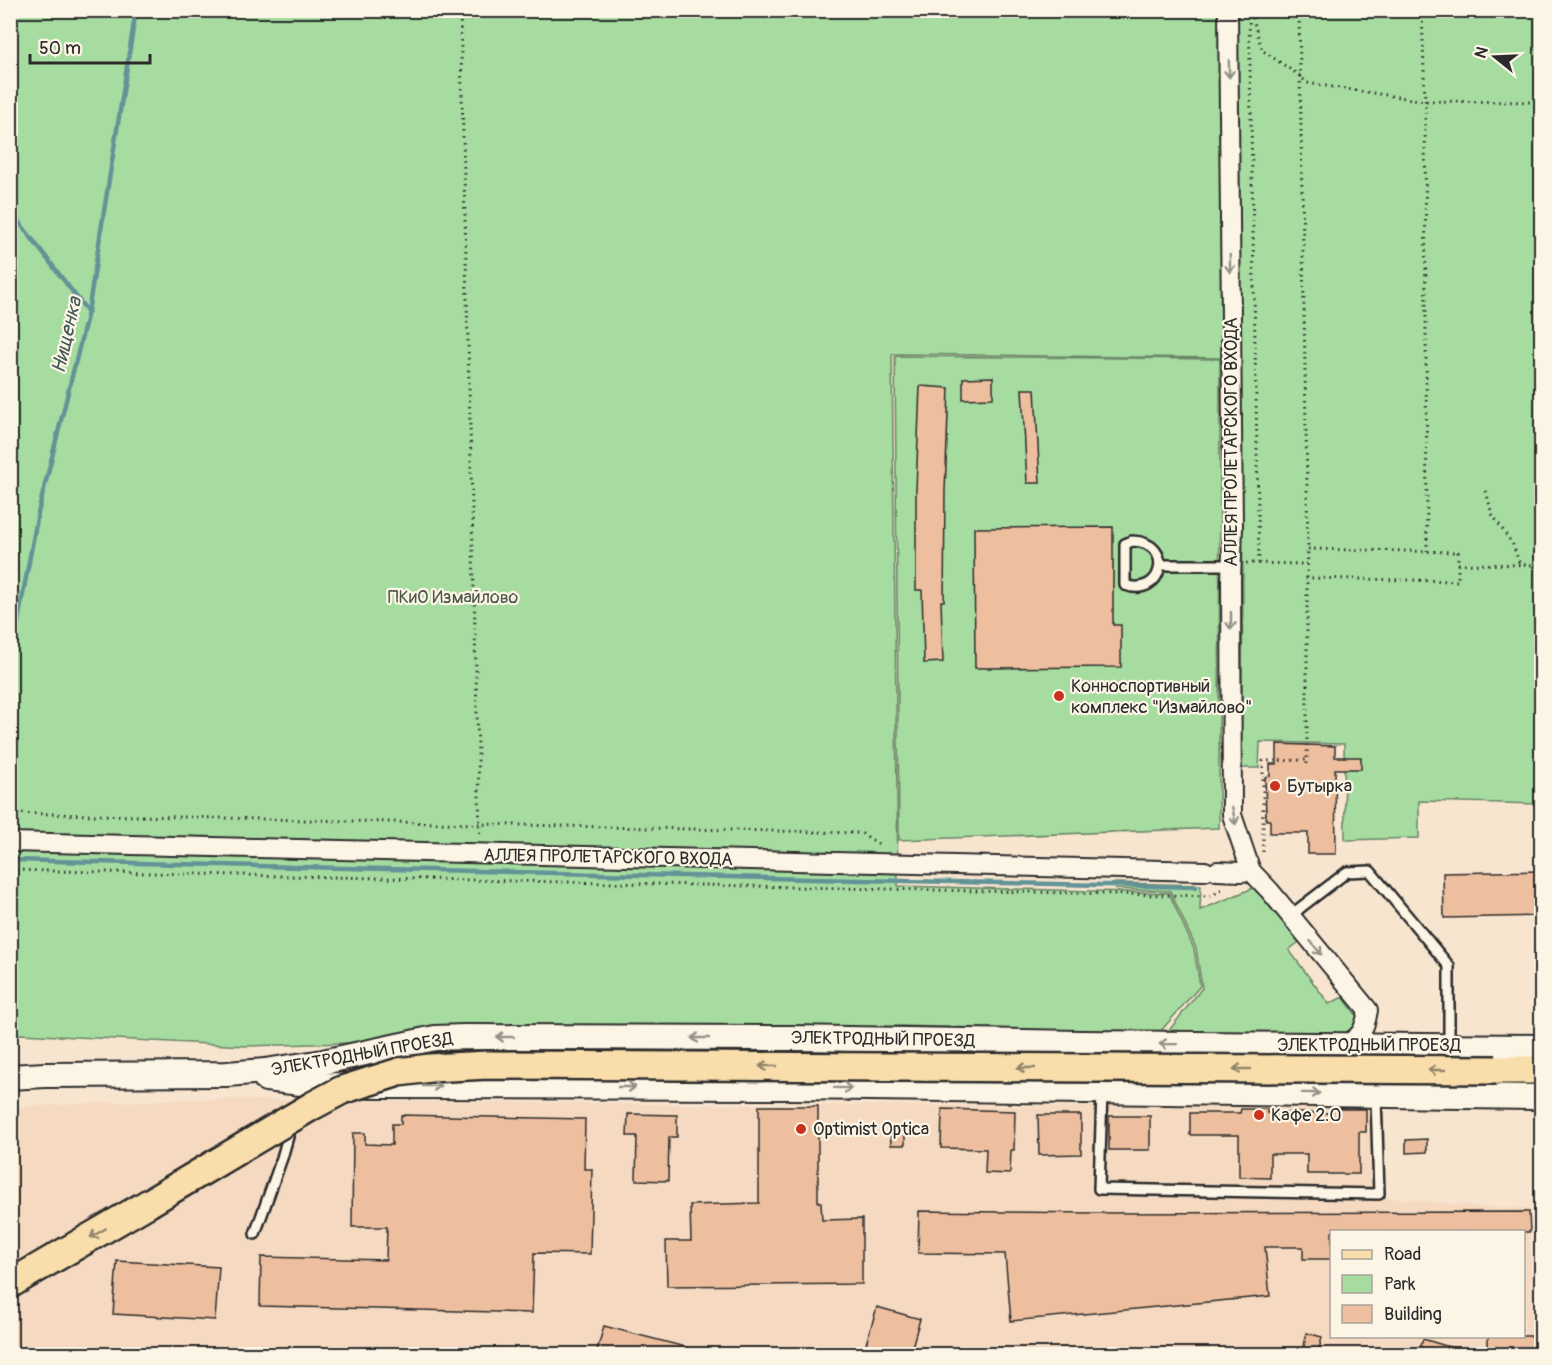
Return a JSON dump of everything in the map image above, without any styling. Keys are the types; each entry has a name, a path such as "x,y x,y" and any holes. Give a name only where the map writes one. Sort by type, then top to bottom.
{"main road":[{"path":"10,1284 312,1106 342,1090 399,1072 430,1068 500,1065 1542,1070"}],"street":[{"name":"АЛЛЕЯ ПРОЛЕТАРСКОГО ВХОДА","path":"1228,10 1233,527 1236,564 1232,815 1251,871 1368,1010 1366,1024 1360,1035 1342,1046"},
{"name":"АЛЛЕЯ ПРОЛЕТАРСКОГО ВХОДА","path":"10,842 1251,871"},
{"name":"ЭЛЕКТРОДНЫЙ ПРОЕЗД","path":"10,1077 227,1074 265,1071 323,1062 411,1042 464,1037 790,1038 1542,1047"},
{"path":"790,1038 800,1040 813,1052 811,1071 805,1080 793,1087"},
{"path":"1080,1043 1069,1048 1062,1056 1060,1067 1063,1078 1069,1085 1090,1091"},
{"name":"ЭЛЕКТРОДНЫЙ ПРОЕЗД","path":"227,1074 301,1087 319,1085 793,1087 1542,1097"}],"lane":[{"path":"1141,541 1149,544 1155,549 1160,565 1159,573 1147,585 1139,588 1125,585 1125,544 1141,541"},
{"path":"1160,565 1236,564"},
{"path":"1291,917 1347,872 1370,871 1449,966 1449,1045"},
{"path":"1090,1091 1099,1189 1378,1194 1376,1094"},
{"path":"255,1234 282,1158 296,1108"}],"path":[{"path":"460,10 480,854"},
{"path":"1250,10 1259,563"},
{"path":"1250,10 1262,50 1307,83 1425,102 1542,102"},
{"path":"10,870 1054,890 1211,896 1251,871 1263,868 1263,761 1307,762 1308,549 1299,10"},
{"path":"1422,10 1425,102 1427,551"},
{"path":"1486,491 1492,514 1513,545 1520,565"},
{"path":"1542,502 1540,502 1542,571"},
{"path":"1307,578 1458,581 1458,552 1308,549"},
{"path":"1236,564 1307,564"},
{"path":"1458,564 1541,565"},
{"path":"10,813 861,833 907,863"},
{"path":"21,862 21,870"},
{"path":"141,865 141,873"},
{"path":"289,876 290,869"},
{"path":"578,877 578,882"}],"shaded area":[{"path":"186,1099 1385,1108 1385,1197 1485,1207 1529,1208 1534,1354 11,1354 10,1107"}],"green space":[{"name":"ПКиО Измайлово","path":"10,11 1221,11 1221,358 892,354 898,886 1169,893 1194,949 1200,986 1159,1033 902,1026 246,1046 21,1034 11,1039"},
{"path":"1236,11 1541,11 1542,494 1536,494 1538,628 1542,628 1541,804 1419,801 1419,838 1345,840 1344,744 1260,742 1259,768 1241,768 1243,586"},
{"name":"Конноспортивный комплекс \"Измайлово\"","path":"895,356 1220,359 1219,828 899,840"},
{"path":"1115,883 1201,885 1200,910 1256,887 1299,942 1289,950 1329,1004 1343,997 1357,1016 1355,1027 1344,1036 1164,1037 1202,988 1196,948 1170,891 1116,889"}],"building":[{"path":"993,377 993,398 963,399 963,378"},
{"path":"920,386 949,388 944,601 941,601 943,662 924,663 922,590 916,590 916,490"},
{"path":"1022,389 1035,389 1040,483 1027,483"},
{"path":"1113,527 1113,625 1121,625 1121,667 975,668 974,528"},
{"path":"1277,744 1335,746 1335,757 1361,757 1361,769 1335,769 1336,854 1308,854 1308,833 1270,833 1270,820 1266,820 1265,777 1270,776 1270,764 1277,764"},
{"path":"1542,871 1542,916 1444,918 1443,873"},
{"path":"759,1106 818,1106 818,1202 821,1202 822,1220 862,1219 862,1284 667,1286 666,1241 691,1241 690,1205 759,1203"},
{"path":"942,1109 1015,1111 1014,1150 1011,1150 1010,1174 985,1173 986,1149 941,1148"},
{"path":"1241,1109 1267,1109 1267,1113 1331,1113 1331,1109 1366,1109 1366,1132 1359,1132 1359,1174 1307,1174 1307,1154 1270,1154 1270,1178 1239,1177 1239,1135 1190,1135 1190,1113 1240,1113"},
{"path":"628,1114 677,1115 677,1137 669,1137 668,1181 636,1180 637,1136 627,1136"},
{"path":"401,1115 585,1119 584,1169 592,1169 590,1254 534,1253 532,1313 260,1306 261,1257 386,1260 387,1227 352,1227 353,1133 365,1133 365,1144 392,1145 392,1124 401,1124"},
{"path":"1038,1115 1081,1115 1081,1154 1039,1155"},
{"path":"1109,1116 1150,1116 1150,1150 1109,1150"},
{"path":"890,1128 905,1128 905,1145 891,1145"},
{"path":"1427,1139 1427,1152 1406,1153 1406,1140"},
{"path":"919,1211 1529,1212 1530,1232 1525,1232 1525,1230 1330,1230 1330,1259 1303,1259 1303,1247 1265,1247 1270,1296 1011,1321 1005,1254 918,1253"},
{"path":"117,1261 219,1267 215,1320 113,1314"},
{"path":"877,1307 920,1319 910,1354 863,1354"},
{"path":"604,1326 697,1350 696,1354 596,1354"},
{"path":"1307,1333 1322,1337 1318,1354 1302,1354"},
{"path":"1533,1336 1533,1354 1488,1354 1488,1338"},
{"path":"1423,1339 1463,1351 1462,1354 1418,1354"}],"waterway":[{"name":"Нищенка","path":"10,664 38,513 88,312 136,10"},
{"path":"10,210 88,312"},
{"path":"10,860 1196,887"}],"place":[{"name":"Конноспортивный комплекс \"Измайлово\"","path":"1059,696"},
{"name":"Бутырка","path":"1275,786"},
{"name":"Кафе 2.0","path":"1259,1115"},
{"name":"Optimist Optica","path":"801,1129"}]}
